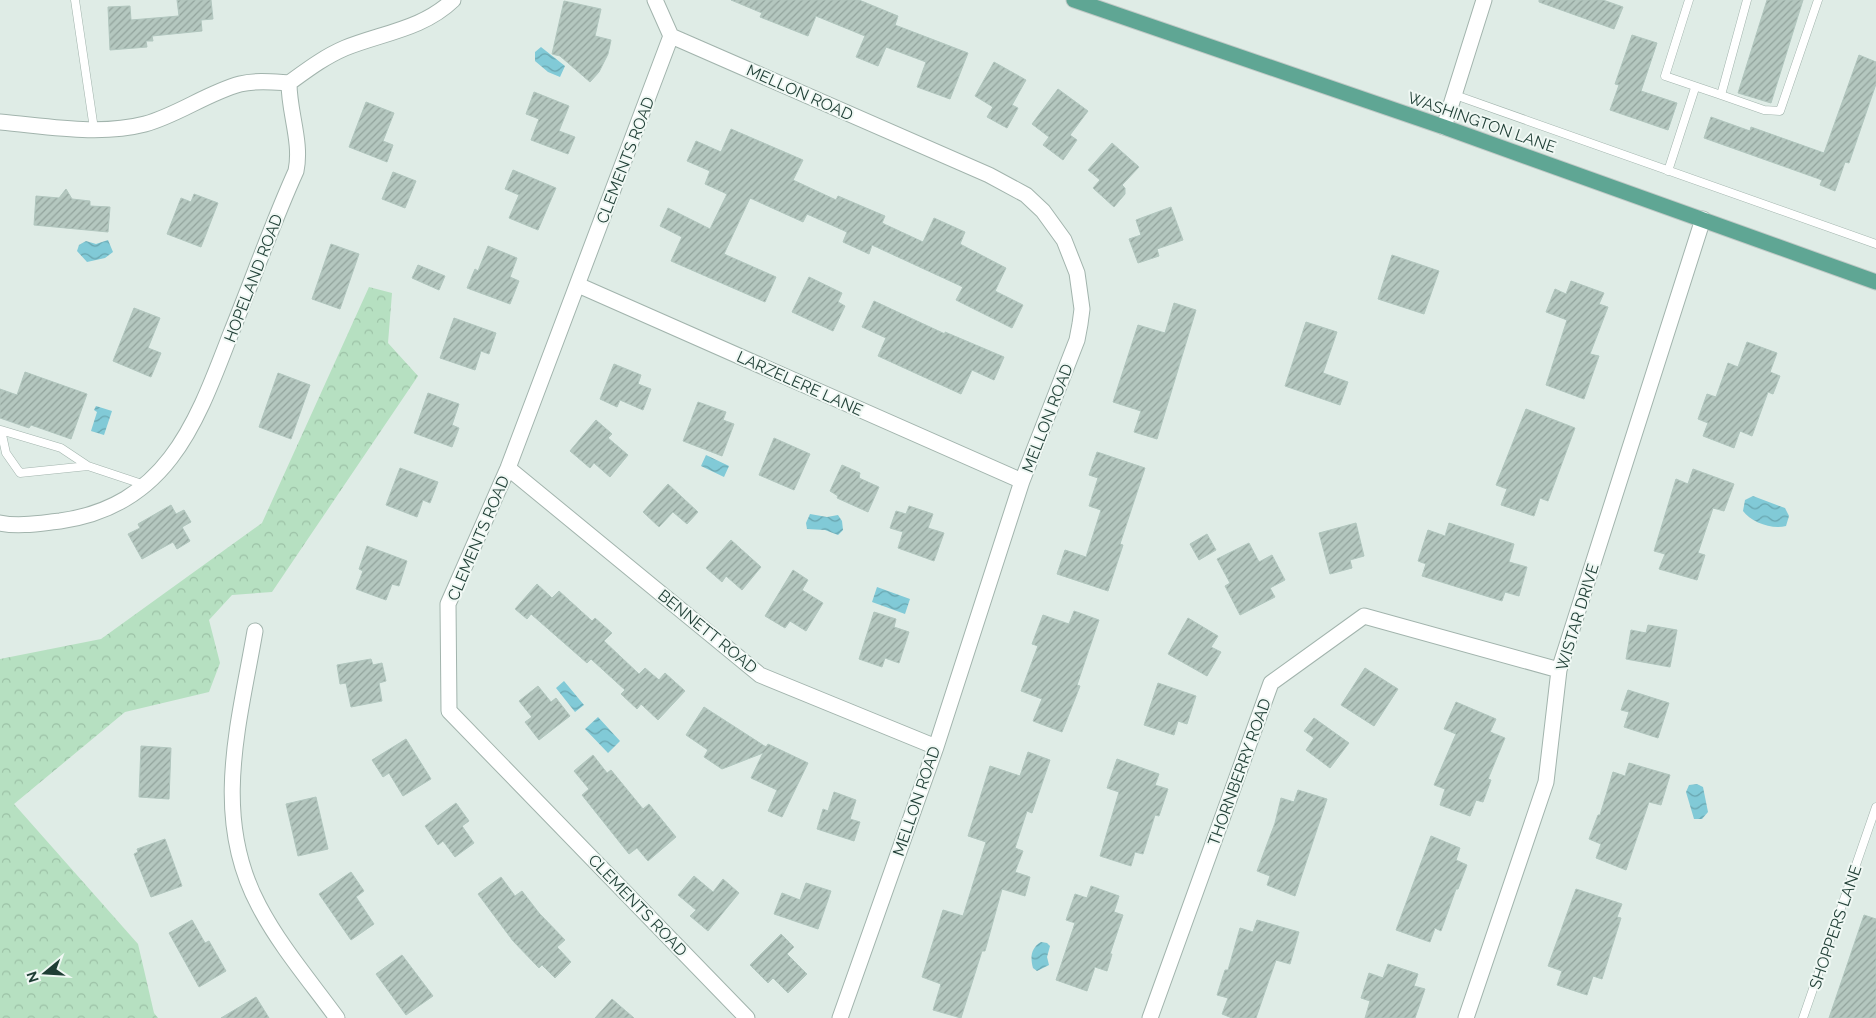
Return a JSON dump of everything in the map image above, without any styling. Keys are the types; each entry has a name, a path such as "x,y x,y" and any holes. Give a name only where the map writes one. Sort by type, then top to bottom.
{"main road":[{"name":"WASHINGTON LANE","path":"1074,0 1444,127 1876,282"}],"street":[{"path":"0,122 94,129 126,128 158,120 239,84 255,81 289,83 328,56 346,48 414,26 438,14 454,0"},
{"path":"655,0 671,36"},
{"path":"1444,127 1484,0"},
{"name":"CLEMENTS ROAD","path":"671,36 508,468 448,604 449,711 747,1018"},
{"name":"MELLON ROAD","path":"671,36 989,175 1026,195 1049,218 1072,256 1077,273 1082,309 1077,340 1022,480 936,747 840,1018"},
{"name":"HOPELAND ROAD","path":"0,523 20,524 69,520 106,508 145,485 172,457 201,411 296,171 298,152 289,99 289,83"},
{"name":"WISTAR DRIVE","path":"1466,1018 1546,782 1559,670 1703,219"},
{"name":"LARZELERE LANE","path":"578,285 1022,480"},
{"name":"BENNETT ROAD","path":"508,468 760,675 936,747"},
{"name":"THORNBERRY ROAD","path":"1150,1018 1271,683 1364,616 1559,670"},
{"path":"255,631 231,780 233,830 246,877 258,904 272,929 337,1018"}],"lane":[{"path":"75,0 94,129"},
{"path":"1689,0 1665,76 1764,110 1780,111 1818,0"},
{"path":"1721,95 1748,0"},
{"path":"1668,171 1696,88"},
{"path":"1455,95 1876,244"},
{"path":"88,466 20,473 6,453 1,430 61,448 88,466 145,485"},
{"name":"SHOPPERS LANE","path":"1804,1018 1875,812"}],"green space":[{"path":"369,287 392,293 388,343 418,376 272,592 232,595 209,620 220,663 209,692 125,712 14,804 138,944 154,1013 158,1018 0,1018 0,659 101,639 262,523"}],"water":[{"path":"541,47 565,66 560,77 548,72 535,61 535,52"},
{"path":"108,240 113,252 105,258 87,262 77,251 79,245 86,241 96,244"},
{"path":"96,406 112,411 104,435 91,431 97,412 94,410"},
{"path":"706,455 729,466 724,477 701,466"},
{"path":"1753,496 1785,508 1789,516 1786,526 1768,526 1751,519 1743,511 1745,500"},
{"path":"810,514 827,517 838,515 842,521 843,530 838,535 825,530 807,529 806,523"},
{"path":"877,587 910,599 905,614 872,602"},
{"path":"564,681 584,705 575,712 556,688"},
{"path":"598,717 620,741 608,753 585,729"},
{"path":"1697,784 1703,787 1708,812 1702,819 1694,819 1686,792 1689,785"},
{"path":"1041,942 1047,943 1050,946 1047,957 1049,965 1037,971 1033,968 1032,957 1033,950"}],"building":[{"path":"177,0 211,0 213,19 201,20 202,31 152,36 153,41 146,41 147,47 110,50 108,7 130,6 131,20 179,16"},
{"path":"731,0 859,0 898,16 895,25 968,53 950,99 917,87 926,62 886,47 878,66 856,57 865,36 816,16 808,36 760,17 762,13"},
{"path":"1539,0 1603,0 1623,7 1614,29 1539,2"},
{"path":"1767,0 1803,0 1771,103 1738,93"},
{"path":"564,1 601,9 595,36 611,40 608,54 599,72 590,82 560,56 552,54"},
{"path":"1632,35 1657,43 1641,91 1677,103 1668,130 1610,110 1619,85 1615,84"},
{"path":"1859,55 1876,62 1876,84 1849,163 1845,162 1835,191 1820,185 1822,180 1704,138 1711,117 1750,131 1751,127 1824,153"},
{"path":"994,62 1026,80 1012,105 1018,108 1007,128 987,117 993,107 975,96"},
{"path":"1058,89 1088,111 1070,135 1077,140 1063,160 1043,145 1049,137 1032,124"},
{"path":"534,92 569,106 559,131 575,137 568,154 531,140 539,119 526,114"},
{"path":"366,102 394,113 383,141 393,145 387,162 349,147"},
{"path":"731,129 803,160 793,180 836,200 838,196 885,216 882,223 923,242 934,218 965,232 960,244 1006,268 995,291 1023,305 1012,328 956,300 963,287 872,245 869,254 843,242 847,232 807,214 803,222 750,198 724,254 776,277 765,302 671,261 682,237 660,226 668,208 710,229 727,194 705,184 710,171 687,161 696,141 721,152"},
{"path":"1112,143 1139,167 1122,185 1125,188 1125,194 1114,207 1093,188 1100,180 1088,170"},
{"path":"513,170 556,188 538,230 509,218 519,195 505,189"},
{"path":"393,172 416,181 405,208 382,199"},
{"path":"66,189 72,199 90,201 90,206 110,207 108,232 34,225 36,196 59,198"},
{"path":"194,194 218,203 201,247 167,234 181,198 191,202"},
{"path":"1171,207 1183,240 1157,249 1159,256 1138,263 1129,239 1141,235 1136,220"},
{"path":"331,244 359,254 340,309 312,299"},
{"path":"488,246 517,258 510,277 519,281 510,304 467,288 475,269 478,271"},
{"path":"1392,255 1439,271 1424,314 1378,299"},
{"path":"418,265 445,276 439,290 412,278"},
{"path":"809,277 842,293 838,302 845,306 833,331 792,312"},
{"path":"1571,281 1604,293 1599,304 1608,307 1590,354 1599,356 1584,399 1546,385 1567,320 1546,312 1555,289 1566,294"},
{"path":"874,301 945,334 945,332 1004,357 994,380 972,370 961,394 878,356 886,338 862,327"},
{"path":"1174,303 1196,310 1157,439 1134,432 1141,411 1113,402 1138,325 1165,333"},
{"path":"134,308 160,318 148,348 161,353 151,377 113,361"},
{"path":"454,318 496,333 489,354 481,351 475,370 440,358"},
{"path":"1306,322 1337,332 1323,373 1348,382 1340,405 1285,386"},
{"path":"1747,342 1777,353 1770,372 1780,376 1773,394 1768,392 1752,436 1740,431 1734,448 1703,436 1708,423 1698,419 1707,394 1716,397 1728,363 1738,367"},
{"path":"614,364 641,375 638,384 651,389 643,410 620,400 617,407 600,399"},
{"path":"25,372 87,394 71,439 31,425 29,428 0,418 0,389 17,395"},
{"path":"278,373 310,385 291,439 259,427"},
{"path":"428,393 459,404 452,425 459,428 452,447 414,433"},
{"path":"698,402 726,412 723,420 734,424 722,456 683,441"},
{"path":"1526,409 1575,428 1548,501 1540,498 1534,516 1501,505 1507,489 1496,485"},
{"path":"596,420 612,434 608,438 628,455 610,477 594,463 590,468 570,451"},
{"path":"774,438 810,454 794,490 759,475"},
{"path":"1097,452 1145,468 1120,544 1123,545 1108,591 1057,574 1065,550 1086,557 1101,510 1089,506 1098,478 1089,475"},
{"path":"842,465 860,473 859,478 879,487 868,512 837,498 838,496 830,491"},
{"path":"400,468 438,482 430,503 423,500 417,517 386,505"},
{"path":"1693,469 1734,484 1724,511 1713,508 1698,553 1705,555 1697,580 1659,569 1665,554 1654,551 1676,479 1688,484"},
{"path":"668,484 698,512 687,524 673,512 659,527 643,512"},
{"path":"171,505 176,514 184,510 191,522 182,527 190,541 177,549 173,542 142,559 128,534 140,528 138,524"},
{"path":"909,506 933,514 928,528 944,533 934,561 898,548 903,532 890,528 896,511 906,514"},
{"path":"1356,523 1364,556 1350,560 1352,568 1330,574 1319,533"},
{"path":"1449,523 1514,544 1509,562 1527,567 1519,596 1505,592 1502,601 1422,576 1426,564 1418,561 1428,530 1445,536"},
{"path":"1207,534 1216,550 1199,560 1190,544"},
{"path":"731,540 761,567 742,590 726,576 722,582 706,568"},
{"path":"1249,543 1259,562 1272,555 1285,580 1270,588 1275,597 1240,615 1225,586 1230,583 1217,559"},
{"path":"367,546 407,561 399,586 392,584 386,600 356,589 363,571 359,569"},
{"path":"793,570 808,580 802,590 823,603 806,631 790,621 785,628 765,616"},
{"path":"537,584 552,598 559,591 592,621 595,618 612,633 604,641 639,674 645,668 659,680 665,673 685,691 658,720 641,704 637,709 621,694 625,690 591,659 587,663 531,614 527,619 515,609"},
{"path":"1074,611 1099,620 1077,685 1080,686 1062,732 1033,721 1042,699 1021,691 1038,646 1032,644 1043,615 1069,624"},
{"path":"874,612 896,619 894,627 909,632 899,663 885,658 882,667 859,659"},
{"path":"1188,618 1218,636 1211,647 1221,652 1207,676 1168,654"},
{"path":"1648,625 1677,630 1670,667 1626,659 1631,630 1646,633"},
{"path":"371,659 373,665 382,663 386,681 379,683 382,701 351,707 346,683 340,684 337,665"},
{"path":"1365,668 1398,689 1374,726 1341,705"},
{"path":"1158,683 1196,696 1187,724 1178,721 1174,735 1144,725"},
{"path":"538,686 551,702 556,698 570,716 539,740 525,722 532,717 519,701"},
{"path":"1628,690 1669,703 1658,738 1624,727 1629,712 1621,710"},
{"path":"1456,702 1496,719 1490,732 1505,738 1488,779 1491,780 1483,802 1476,800 1470,816 1440,805 1445,789 1434,785 1456,734 1444,729"},
{"path":"704,707 766,747 768,744 808,763 782,817 768,811 777,790 751,778 763,753 722,769 704,757 708,750 686,735"},
{"path":"1314,718 1349,743 1330,768 1306,750 1314,738 1304,731"},
{"path":"406,739 431,779 403,796 389,773 383,777 372,760"},
{"path":"141,746 171,748 169,799 139,797"},
{"path":"1028,752 1050,760 1032,813 1027,811 1015,848 1023,851 1015,872 1030,877 1025,896 1002,889 985,951 982,951 961,1018 933,1010 941,984 922,977 943,910 963,916 986,842 968,836 990,766 1020,776"},
{"path":"593,755 607,773 611,770 643,809 649,804 676,837 648,861 637,848 629,854 582,795 589,789 574,771"},
{"path":"1117,759 1159,774 1155,785 1168,789 1159,816 1155,815 1143,854 1135,852 1131,866 1100,856 1119,792 1107,788"},
{"path":"1629,763 1670,775 1661,805 1649,802 1626,870 1596,858 1601,844 1589,839 1598,815 1600,815 1613,772 1625,776"},
{"path":"1298,790 1327,799 1295,896 1267,885 1270,876 1257,871 1275,823 1281,798 1294,802"},
{"path":"834,792 856,800 850,819 860,822 854,841 817,829 823,809 828,811"},
{"path":"316,797 328,849 298,856 286,804"},
{"path":"456,803 469,821 462,826 474,843 455,857 443,841 438,845 425,826"},
{"path":"1431,836 1460,848 1456,860 1467,865 1441,931 1435,928 1430,942 1396,930"},
{"path":"165,839 182,886 151,897 134,854 138,852 137,849"},
{"path":"351,872 364,891 356,897 374,924 351,940 319,894"},
{"path":"694,876 713,892 723,879 739,893 708,931 690,916 696,910 678,895"},
{"path":"501,877 515,896 522,891 539,913 565,940 557,947 571,962 555,978 542,965 539,968 513,941 478,894"},
{"path":"806,883 831,891 818,929 774,914 782,893 800,900"},
{"path":"1091,886 1119,896 1114,912 1123,915 1110,954 1112,954 1107,971 1095,967 1087,991 1056,980 1075,923 1066,920 1075,894 1087,898"},
{"path":"1576,889 1622,904 1617,917 1621,918 1602,979 1593,976 1587,995 1557,985 1562,971 1548,966"},
{"path":"1864,915 1876,919 1876,1018 1829,1018"},
{"path":"192,920 205,943 209,941 226,971 199,987 169,933"},
{"path":"1257,920 1299,932 1290,964 1276,960 1256,1018 1232,1018 1222,1014 1228,998 1217,995 1225,970 1228,970 1240,928 1253,932"},
{"path":"781,934 794,947 787,954 807,974 788,993 773,978 768,983 750,965"},
{"path":"402,955 433,996 406,1015 376,974"},
{"path":"1388,964 1418,974 1414,986 1425,989 1415,1018 1365,1018 1370,1001 1361,998 1369,973 1383,978"},
{"path":"256,997 269,1018 221,1018"},
{"path":"612,999 634,1018 595,1018"}]}
